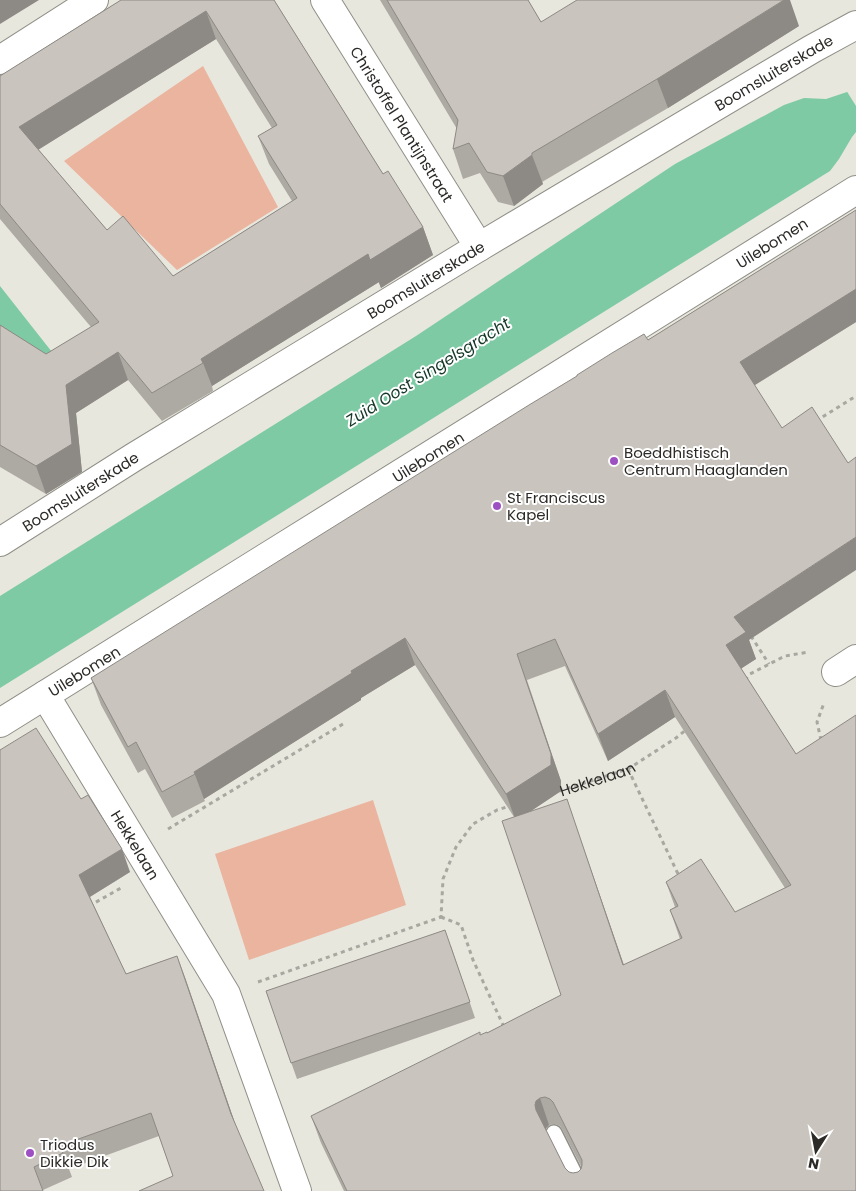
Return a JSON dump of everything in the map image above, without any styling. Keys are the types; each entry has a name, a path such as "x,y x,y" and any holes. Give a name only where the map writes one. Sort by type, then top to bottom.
{"street":[{"path":"0,60 94,0"},
{"name":"Christoffel Plantijnstraat","path":"326,0 479,247"},
{"name":"Boomsluiterskade","path":"0,542 134,457 479,247 856,25"},
{"name":"Uilebomen","path":"0,723 856,190"},
{"name":"Hekkelaan","path":"45,695 226,994 298,1191"}],"lane":[{"path":"554,1133 583,1191"}],"path":[{"path":"808,426 856,396"},
{"path":"748,632 770,664"},
{"path":"743,681 750,674 786,656 813,651 846,666 817,722 822,748"},
{"path":"137,847 343,724"},
{"name":"Hekkelaan","path":"553,793 628,769 692,726"},
{"path":"628,769 680,877"},
{"path":"441,917 443,879 456,847 473,824 497,810 516,804"},
{"path":"85,909 152,871"},
{"path":"226,994 441,917 461,925 473,960 504,1028"}],"shaded area":[{"path":"203,66 278,207 177,270 64,161"},
{"path":"373,800 406,905 249,960 215,854"}],"water":[{"name":"Zuid Oost Singelsgracht","path":"856,86 856,132 830,171 0,688 0,596 416,336 675,164 784,105 804,98 826,99 847,92"},
{"path":"0,286 63,366 0,340"}],"pier":[{"path":"856,84 856,106 846,90"}],"building":[{"path":"121,0 274,0 383,174 388,171 423,227 370,260 368,254 201,359 203,363 152,393 118,352 66,385 72,444 36,466 0,445 0,325 46,354 99,322 0,204 0,76","holes":["206,11 277,125 258,136 297,198 173,276 123,216 107,230 19,127"]},
{"path":"387,0 528,0 541,22 577,0 784,0 657,79 532,153 532,155 503,176 487,172 469,143 453,149 458,120"},
{"path":"856,210 856,289 740,362 782,428 812,407 848,463 856,457 856,537 734,617 746,632 726,645 796,754 856,715 856,1191 347,1191 311,1116 480,1032 480,1035 487,1033 561,995 502,821 567,799 623,965 682,938 670,910 678,906 666,882 701,859 735,912 791,885 665,690 598,734 555,639 517,654 551,754 551,765 506,794 405,638 194,772 195,774 162,792 136,742 128,747 91,678 612,353 644,334 648,340","holes":["545,1097 550,1099 582,1160 581,1169 578,1172 569,1172 565,1168 536,1110 536,1101"]},
{"path":"36,728 81,799 88,795 122,849 79,875 126,974 177,956 231,1114 264,1191 139,1191 173,1176 151,1113 59,1146 63,1153 34,1167 43,1191 0,1191 0,750"},
{"path":"445,930 470,1002 291,1063 266,991"}],"place":[{"name":"Boeddhistisch Centrum Haaglanden","path":"614,461"},
{"name":"St Franciscus Kapel","path":"497,506"},
{"name":"Triodus Dikkie Dik","path":"30,1153"}]}
